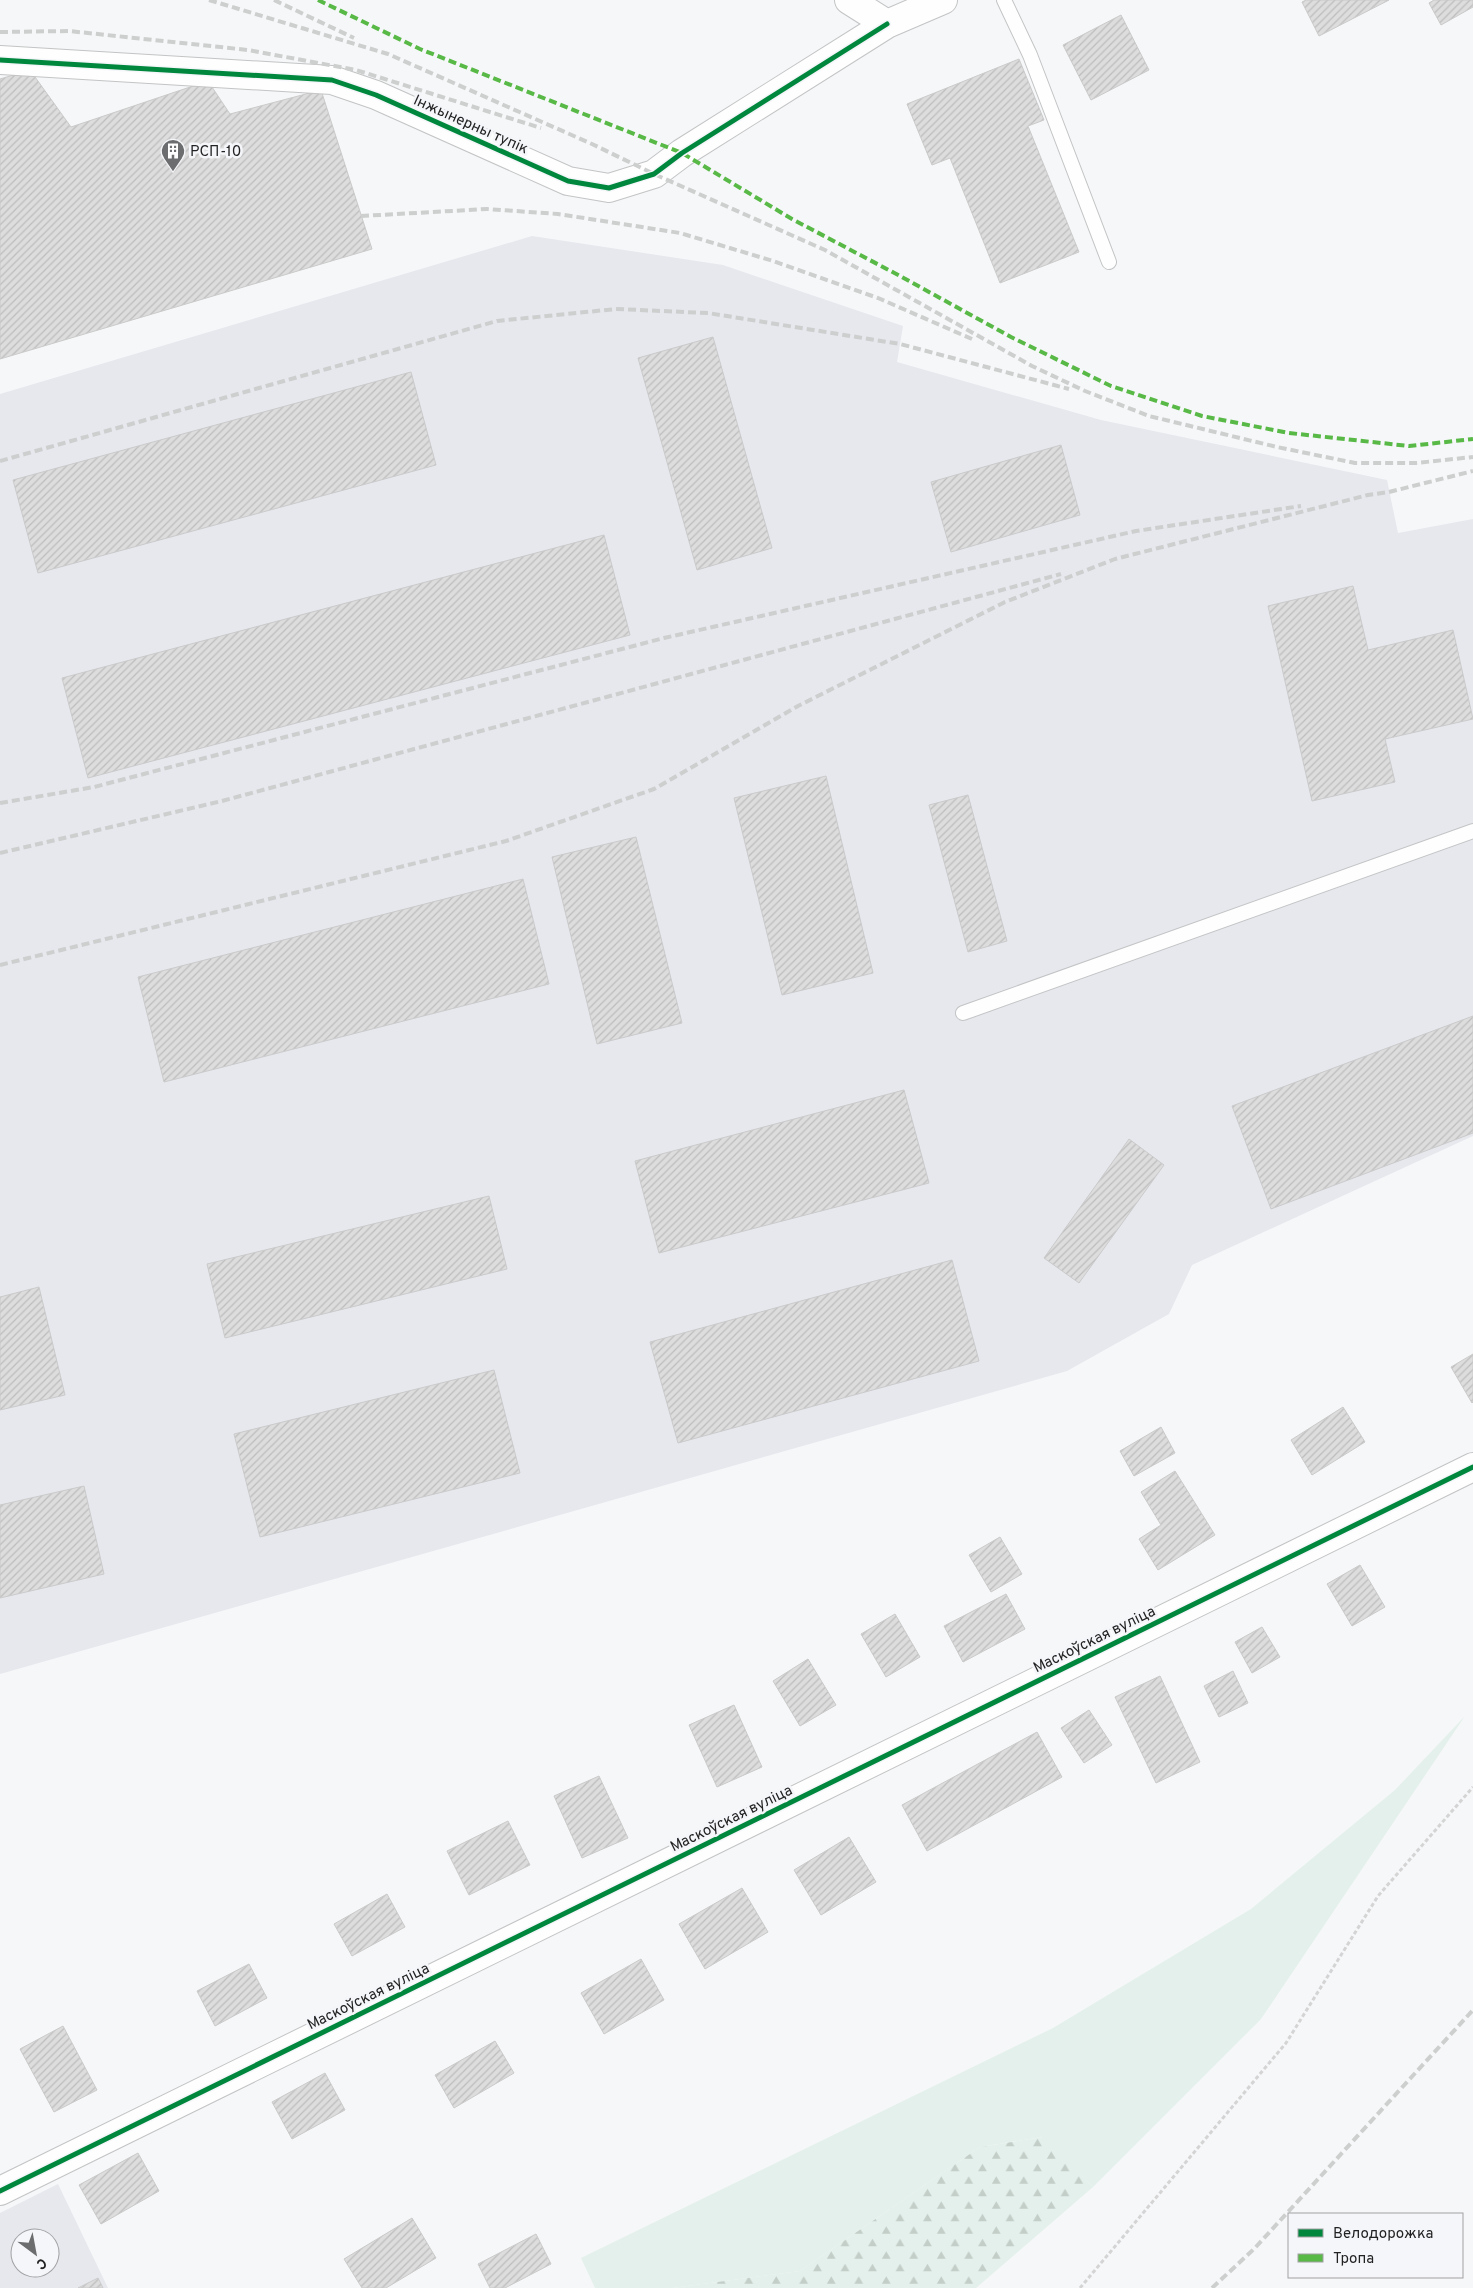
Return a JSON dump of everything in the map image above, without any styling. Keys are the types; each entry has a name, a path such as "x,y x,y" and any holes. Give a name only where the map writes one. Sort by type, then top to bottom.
{"street":[{"path":"849,0 887,24"},
{"name":"Інжынерны тупік","path":"0,60 332,80 376,95 568,181 609,188 654,174 682,153 887,24 943,0"},
{"name":"Маскоўская вуліца","path":"0,2191 1473,1467"}],"lane":[{"path":"1004,0 1030,55 1108,262"},
{"path":"963,1013 1473,831"}],"path":[{"path":"1080,2288 1286,2043 1378,1896 1473,1787"}],"shaded area":[{"path":"532,236 723,265 903,326 897,362 1101,420 1387,480 1398,533 1473,519 1473,1136 1192,1265 1169,1314 1067,1371 0,1674 0,394"},
{"path":"58,2184 108,2288 0,2288 0,2213"}],"green space":[{"path":"1465,1716 1261,2019 1093,2187 1042,2137 980,2147 800,2271 672,2288 595,2288 581,2258 1053,2028 1251,1909 1395,1790"},
{"path":"1043,2137 1093,2187 976,2288 672,2288 800,2271 980,2147"}],"building":[{"path":"1306,0 1389,0 1319,36 1302,2"},
{"path":"1434,0 1473,0 1473,7 1441,25 1429,3"},
{"path":"1121,15 1149,70 1091,100 1063,45"},
{"path":"1019,59 1044,120 1028,126 1079,252 1000,283 950,158 932,165 907,104"},
{"name":"РСП-10","path":"30,70 71,127 208,81 230,114 321,90 372,249 0,359 0,79"},
{"path":"713,337 772,548 697,570 638,358"},
{"path":"411,372 436,465 38,573 13,480"},
{"path":"1061,445 1080,515 951,552 931,482"},
{"path":"604,535 630,635 88,778 62,678"},
{"path":"1353,586 1368,650 1453,630 1473,719 1385,739 1395,782 1312,801 1268,606"},
{"path":"826,776 873,973 782,995 734,798"},
{"path":"968,795 1007,941 968,952 929,805"},
{"path":"636,837 682,1023 597,1044 552,857"},
{"path":"523,879 549,984 164,1082 138,977"},
{"path":"1473,1016 1473,1133 1271,1209 1232,1106"},
{"path":"904,1090 929,1183 659,1253 635,1161"},
{"path":"1129,1139 1164,1165 1079,1283 1044,1258"},
{"path":"489,1196 507,1269 225,1338 207,1264"},
{"path":"952,1260 979,1361 678,1443 650,1342"},
{"path":"39,1287 65,1395 0,1410 0,1297"},
{"path":"1473,1354 1473,1402 1472,1403 1451,1367"},
{"path":"494,1370 520,1473 260,1537 234,1434"},
{"path":"1343,1407 1365,1442 1312,1475 1291,1440"},
{"path":"1161,1427 1175,1453 1134,1476 1120,1451"},
{"path":"1175,1471 1215,1535 1158,1570 1139,1539 1161,1525 1141,1492"},
{"path":"84,1486 104,1574 0,1598 0,1505"},
{"path":"1000,1537 1022,1574 991,1592 969,1555"},
{"path":"1360,1565 1385,1607 1352,1626 1327,1584"},
{"path":"1006,1594 1025,1629 963,1662 944,1626"},
{"path":"895,1614 920,1657 886,1677 861,1634"},
{"path":"1262,1627 1280,1657 1252,1673 1235,1642"},
{"path":"808,1659 836,1705 800,1726 773,1681"},
{"path":"1233,1671 1248,1703 1219,1717 1204,1686"},
{"path":"1160,1676 1200,1762 1156,1783 1115,1697"},
{"path":"734,1705 762,1767 717,1787 689,1725"},
{"path":"1089,1710 1112,1745 1084,1763 1061,1728"},
{"path":"1037,1732 1062,1777 927,1851 902,1805"},
{"path":"599,1776 628,1838 582,1858 554,1796"},
{"path":"508,1821 530,1865 469,1895 447,1851"},
{"path":"849,1837 876,1882 821,1915 794,1870"},
{"path":"742,1888 768,1932 705,1969 679,1924"},
{"path":"387,1894 405,1927 352,1956 334,1924"},
{"path":"641,1959 664,2000 604,2034 581,1993"},
{"path":"249,1964 267,1998 215,2026 197,1991"},
{"path":"63,2026 97,2090 54,2112 20,2049"},
{"path":"495,2041 514,2073 454,2108 435,2075"},
{"path":"325,2073 345,2110 292,2139 272,2102"},
{"path":"138,2153 159,2191 101,2224 79,2185"},
{"path":"412,2218 436,2258 386,2288 362,2288 344,2259"},
{"path":"536,2234 551,2264 505,2288 490,2288 478,2264"},
{"path":"98,2278 103,2288 78,2288"}],"railway":[{"path":"209,0 388,54 592,144 654,174 825,250 1032,366 1085,391 1149,416 1277,447 1355,463 1416,463 1473,457"},
{"path":"274,0 354,38"},
{"path":"0,32 69,31 248,50 356,70 541,128"},
{"path":"361,216 487,209 558,214 680,233 773,261 878,298 972,339"},
{"path":"0,461 497,321 616,309 708,313 900,344 1069,389"},
{"path":"0,965 506,841 654,789 798,706 1005,602 1115,559 1368,495 1389,492 1473,471"},
{"path":"0,803 94,787 664,638 1136,531 1301,506"},
{"path":"0,853 222,801 1061,574"},
{"path":"1212,2288 1254,2249 1473,2010"}],"marked path":[{"path":"318,0 420,49 682,153 792,219 1011,337 1111,386 1202,416 1289,433 1409,446 1473,439"}],"cycle path":[{"path":"0,60 332,80 376,95 568,181 609,188 654,174 682,153 887,24"},
{"path":"0,2191 1473,1467"}],"place":[{"name":"РСП-10","path":"173,172"}]}
